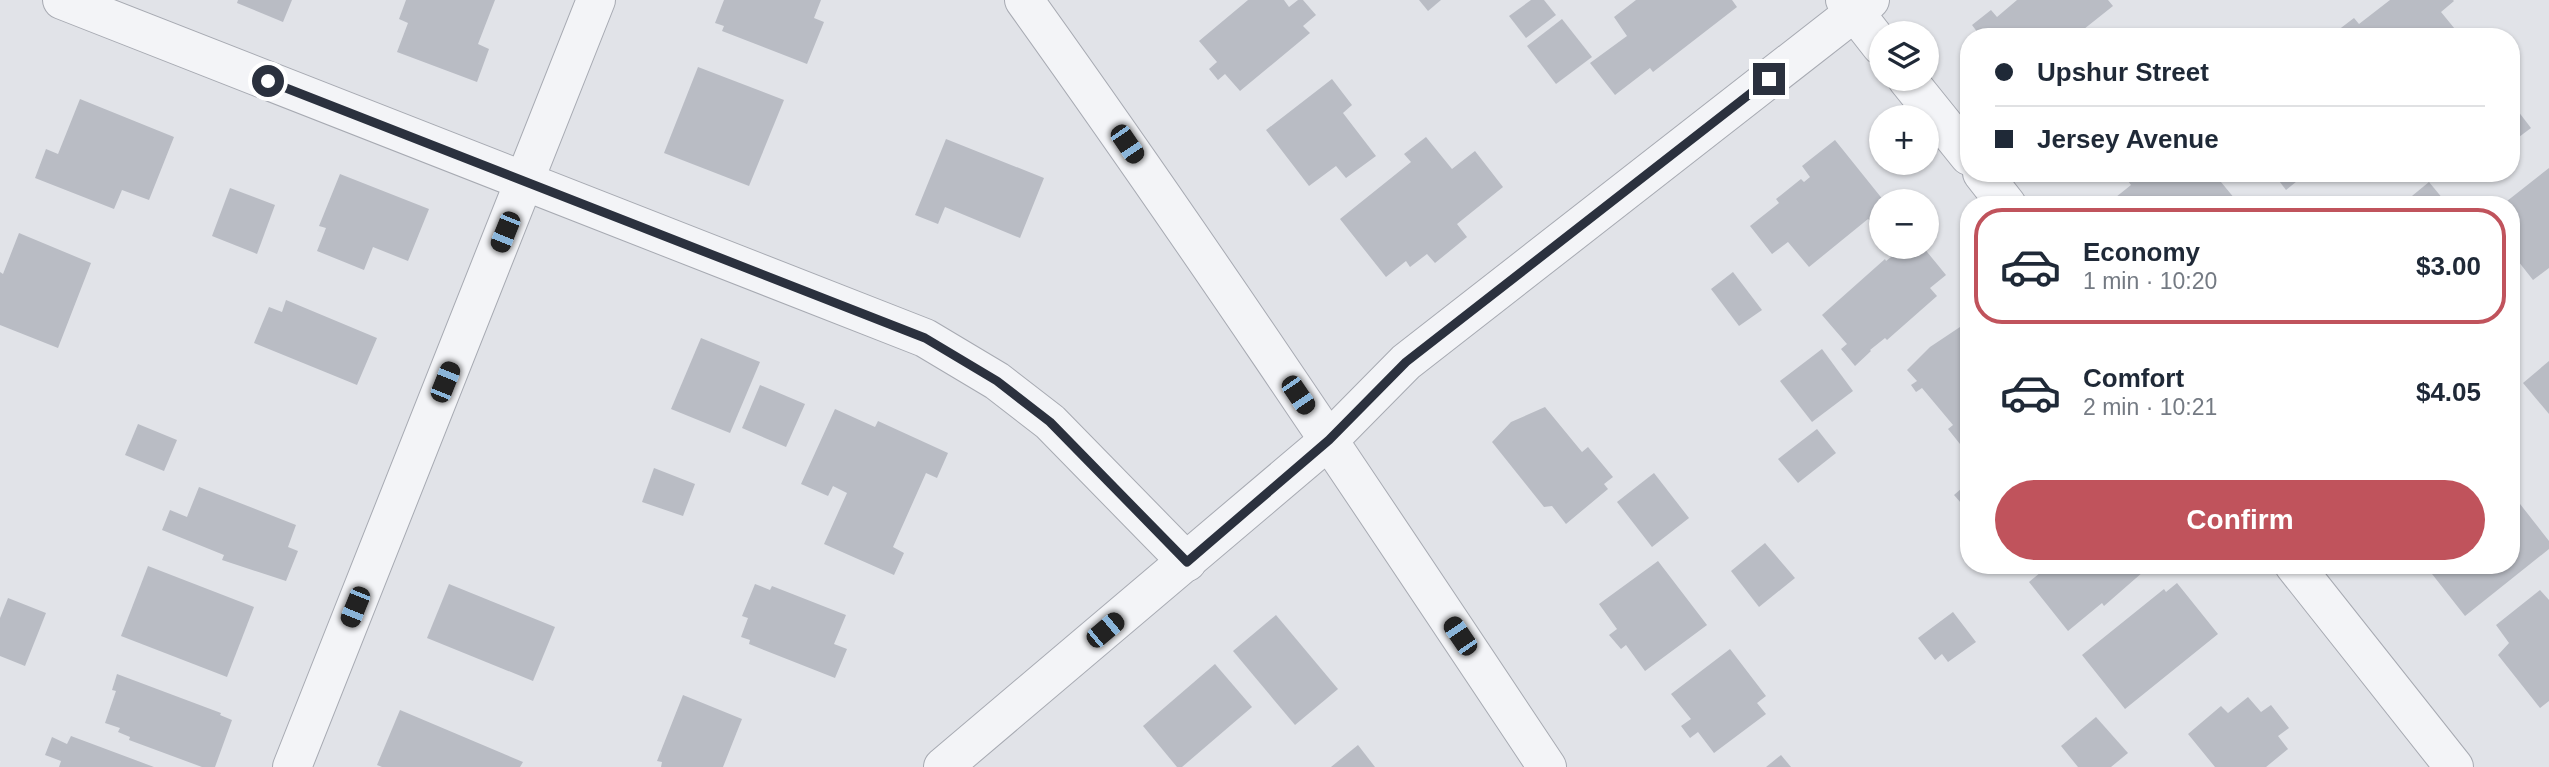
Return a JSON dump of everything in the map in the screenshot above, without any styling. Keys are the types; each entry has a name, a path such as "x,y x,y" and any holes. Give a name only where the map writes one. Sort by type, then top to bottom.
{"street":[{"path":"62,0 925,338 997,381 1050,422 1187,562"},
{"path":"292,767 596,0"},
{"path":"1024,0 1127,144 1329,440 1547,767"},
{"path":"943,767 1329,440 1406,362 1856,4 1869,26"},
{"path":"1917,91 1960,145"},
{"path":"1989,182 2000,196"},
{"path":"2301,574 2454,767"}],"building":[{"path":"238,0 292,0 283,22 237,3"},
{"path":"406,0 495,0 478,44 489,49 477,82 397,52 408,23 399,19"},
{"path":"724,0 821,0 814,18 824,22 807,64 722,31 724,26 715,23"},
{"path":"1248,0 1284,0 1289,7 1298,0 1303,0 1316,15 1303,26 1310,33 1240,91 1225,74 1218,80 1209,69 1217,62 1199,41"},
{"path":"1419,0 1441,0 1428,11"},
{"path":"1531,0 1544,0 1556,15 1526,38 1509,16"},
{"path":"1636,0 1732,0 1737,7 1653,72 1650,68 1615,95 1590,63 1627,36 1614,17"},
{"path":"2017,0 2108,0 2113,6 2085,28 1974,28 1972,25 1991,10 1997,17"},
{"path":"2390,0 2454,1 2441,12 2454,28 2341,28 2354,18 2359,24"},
{"path":"1562,19 1592,57 1556,84 1527,46"},
{"path":"698,67 784,100 749,186 664,153"},
{"path":"1332,79 1352,105 1343,113 1376,156 1346,178 1336,166 1309,186 1266,130"},
{"path":"80,99 174,137 149,200 122,190 114,209 35,178 46,149 58,154"},
{"path":"2520,114 2531,128 2520,136"},
{"path":"1426,137 1452,169 1475,151 1503,187 1457,224 1467,237 1435,263 1427,254 1410,267 1406,261 1386,277 1340,219 1411,162 1404,154"},
{"path":"946,139 1044,178 1020,238 945,207 938,224 915,215"},
{"path":"1835,140 1874,189 1869,189 1869,220 1809,267 1788,242 1772,254 1750,226 1779,203 1776,199 1801,179 1804,182 1810,177 1802,166"},
{"path":"2549,168 2549,268 2533,280 2520,263 2520,196 2513,196"},
{"path":"340,174 429,209 408,261 373,247 364,270 317,251 326,228 319,226"},
{"path":"2129,182 2221,182 2233,196 2117,196 2131,185"},
{"path":"2280,182 2296,182 2286,190"},
{"path":"2429,182 2441,196 2412,196"},
{"path":"230,188 275,205 257,254 212,236"},
{"path":"19,233 91,263 58,348 0,325 0,272 3,274"},
{"path":"1885,259 1933,259 1946,275 1930,288 1937,296 1887,340 1885,338 1870,350 1855,366 1841,349 1847,344 1822,315"},
{"path":"1733,272 1762,310 1739,326 1711,289"},
{"path":"286,300 377,338 357,385 254,343 269,307 282,312"},
{"path":"1960,327 1960,444 1948,429 1953,425 1922,388 1916,392 1911,385 1917,381 1907,370 1930,347"},
{"path":"701,338 760,362 730,433 671,409"},
{"path":"1822,349 1853,391 1812,422 1780,381"},
{"path":"2549,361 2549,414 2523,383"},
{"path":"760,385 805,404 786,447 742,428"},
{"path":"1545,407 1582,452 1588,447 1613,477 1604,484 1608,489 1566,524 1552,506 1544,507 1492,442 1511,422"},
{"path":"835,409 875,427 878,421 948,453 937,478 926,473 893,547 904,553 894,575 824,544 847,493 833,486 828,496 801,484"},
{"path":"138,424 177,440 164,471 125,455"},
{"path":"1817,429 1836,453 1798,483 1778,459"},
{"path":"654,468 695,484 683,516 642,502"},
{"path":"1654,473 1689,518 1652,547 1617,502"},
{"path":"199,487 296,525 288,547 298,551 286,581 222,560 224,555 162,530 170,510 187,517"},
{"path":"1960,490 1960,502 1954,495"},
{"path":"2520,504 2549,541 2549,549 2520,572"},
{"path":"1765,543 1795,578 1759,607 1731,571"},
{"path":"1658,561 1707,625 1645,671 1626,645 1621,649 1609,635 1617,629 1599,604"},
{"path":"148,566 254,607 227,677 121,636"},
{"path":"2039,574 2141,574 2104,606 2102,603 2068,631 2029,582"},
{"path":"2432,574 2518,574 2465,616"},
{"path":"2177,583 2218,634 2125,709 2082,655 2164,589 2166,592"},
{"path":"449,584 555,627 533,681 427,638"},
{"path":"755,584 770,590 772,586 846,615 834,644 847,649 835,678 749,644 750,640 741,637 748,618 742,616"},
{"path":"2540,590 2549,600 2549,701 2540,708 2498,655 2509,643 2496,625"},
{"path":"8,598 46,613 25,666 0,656 0,618"},
{"path":"1953,612 1976,642 1948,662 1942,654 1935,660 1918,638"},
{"path":"1276,615 1338,689 1295,725 1233,651"},
{"path":"1730,649 1766,696 1757,703 1766,714 1714,753 1698,732 1690,738 1681,726 1691,719 1671,694"},
{"path":"1215,664 1252,707 1182,767 1177,767 1143,726"},
{"path":"117,674 221,713 220,715 232,720 215,767 202,767 129,740 130,737 118,732 120,728 105,723 116,691 112,690"},
{"path":"683,695 742,719 723,767 661,767 662,762 657,761"},
{"path":"2248,697 2261,712 2271,705 2289,728 2278,736 2288,749 2266,767 2215,767 2188,734 2221,706 2228,713"},
{"path":"400,710 523,762 520,767 377,765"},
{"path":"2096,717 2128,753 2111,767 2078,767 2061,746"},
{"path":"71,736 154,767 59,767 61,761 45,755 52,737 67,744"},
{"path":"1358,745 1375,767 1331,767"},
{"path":"1781,755 1791,767 1766,767"}],"route":[{"path":"268,81 925,338 997,381 1050,422 1187,562 1329,440 1406,362 1769,79"}]}
